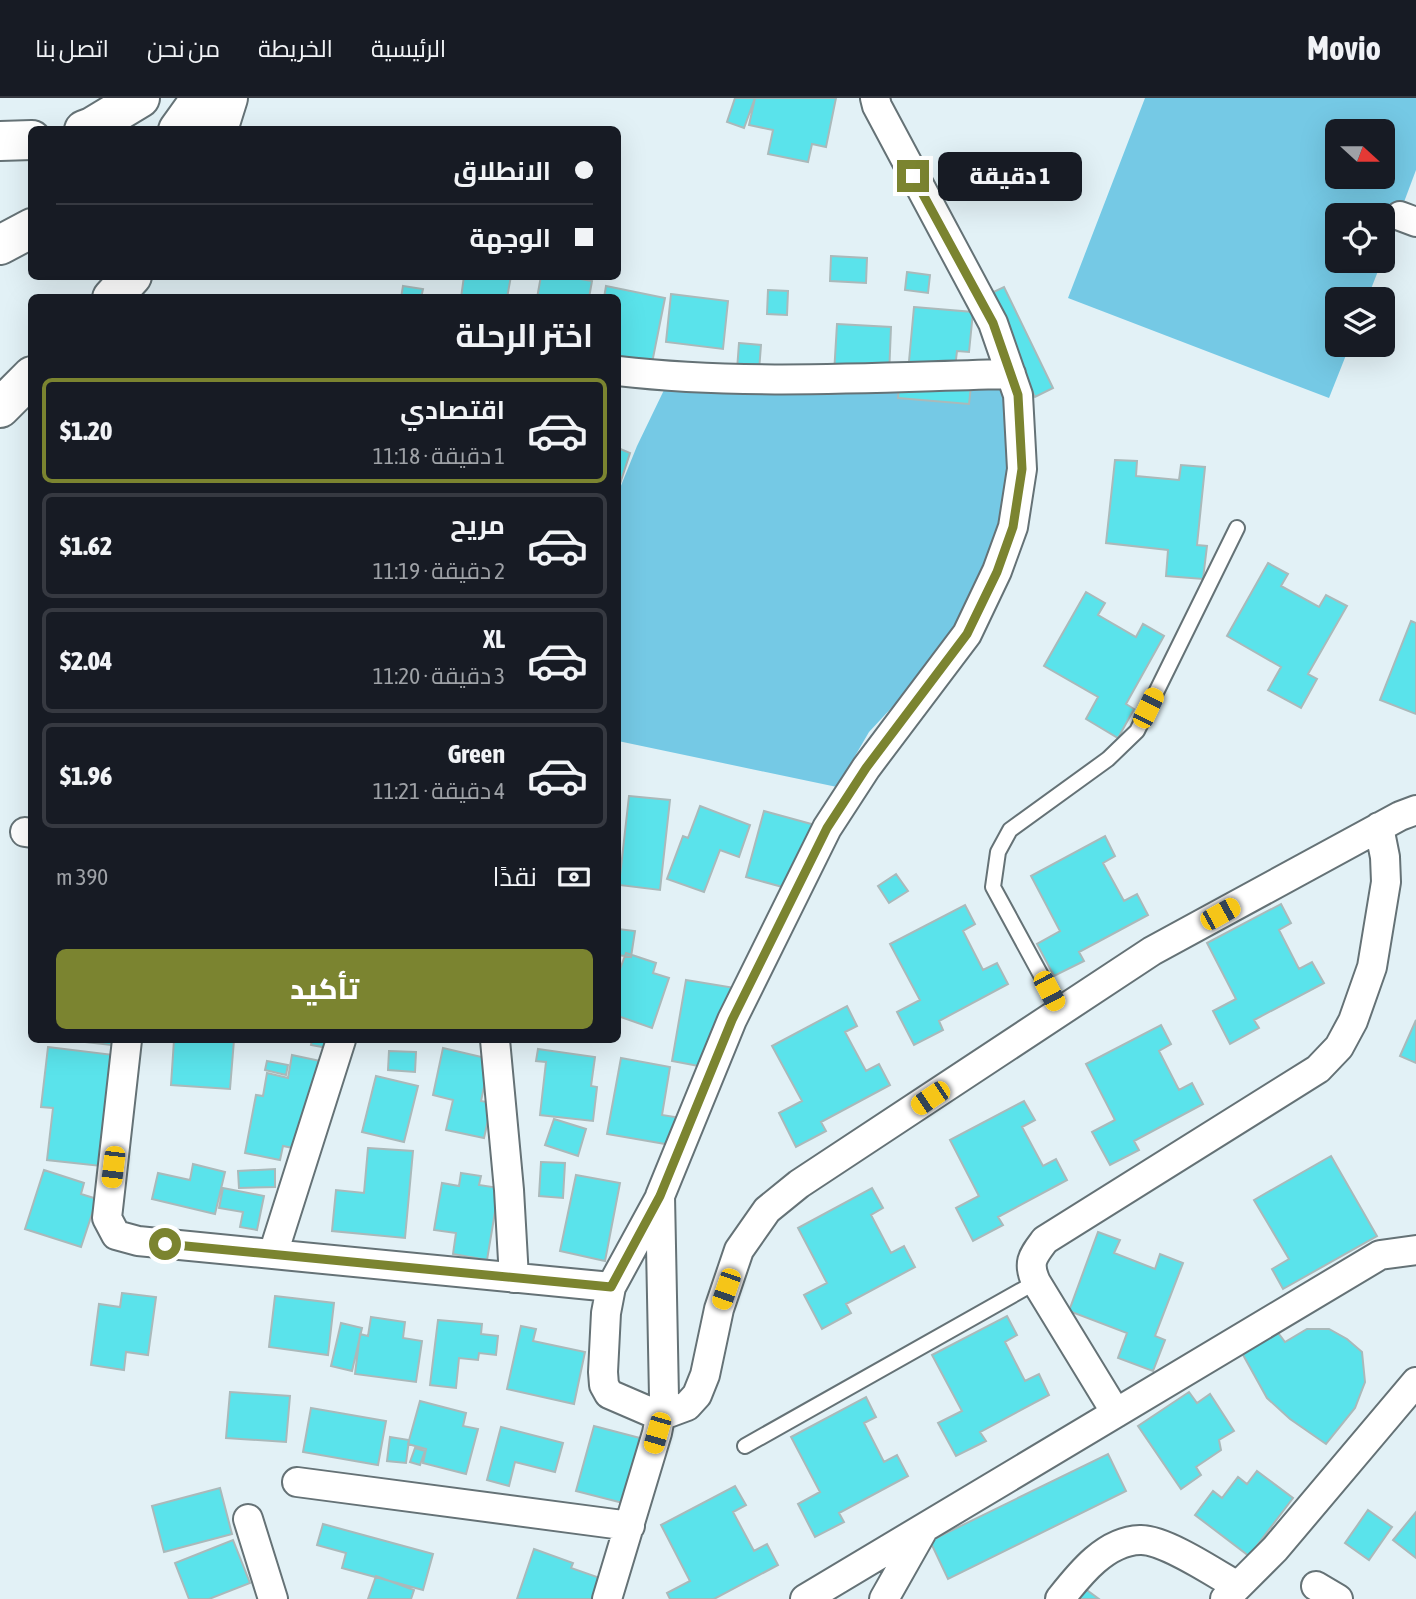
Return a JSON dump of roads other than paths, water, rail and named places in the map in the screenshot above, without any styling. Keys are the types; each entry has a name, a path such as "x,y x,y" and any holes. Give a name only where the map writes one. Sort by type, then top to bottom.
{"highway":[{"path":"94,126 139,98"},
{"path":"181,126 201,98"},
{"path":"219,126 228,98"},
{"path":"0,141 28,141"},
{"path":"0,245 28,230"},
{"path":"116,294 128,280"},
{"path":"0,408 28,380"}],"street":[{"path":"875,98 925,199 993,323 1018,395 1022,469 1013,527 997,572 967,634 866,768 827,828 732,1020 660,1196 611,1287 607,1313 604,1385 609,1394 660,1416 687,1406 697,1395 705,1375 719,1308 739,1250 766,1210 799,1184 1152,951 1379,827 1416,810"},
{"path":"621,371 653,376 748,379 1011,374"},
{"path":"1116,1413 1036,1282 1030,1269 1034,1254 1045,1240 1318,1069 1339,1046 1353,1021 1372,967 1386,882 1385,857 1379,827"},
{"path":"127,1043 107,1218 116,1235 138,1241 611,1287"},
{"path":"273,1254 340,1043"},
{"path":"495,1043 514,1278"},
{"path":"607,1599 630,1526 664,1398 660,1196"},
{"path":"805,1599 1380,1255 1416,1251"},
{"path":"1060,1599 1079,1575 1109,1549 1140,1540 1167,1547 1231,1592 1275,1549 1416,1382"},
{"path":"297,1482 630,1526"},
{"path":"248,1519 274,1599"},
{"path":"884,1599 924,1528"}],"lane":[{"path":"1061,1012 993,887 998,852 1010,830 1108,759 1137,731 1237,528"},
{"path":"745,1446 1036,1282"}]}
